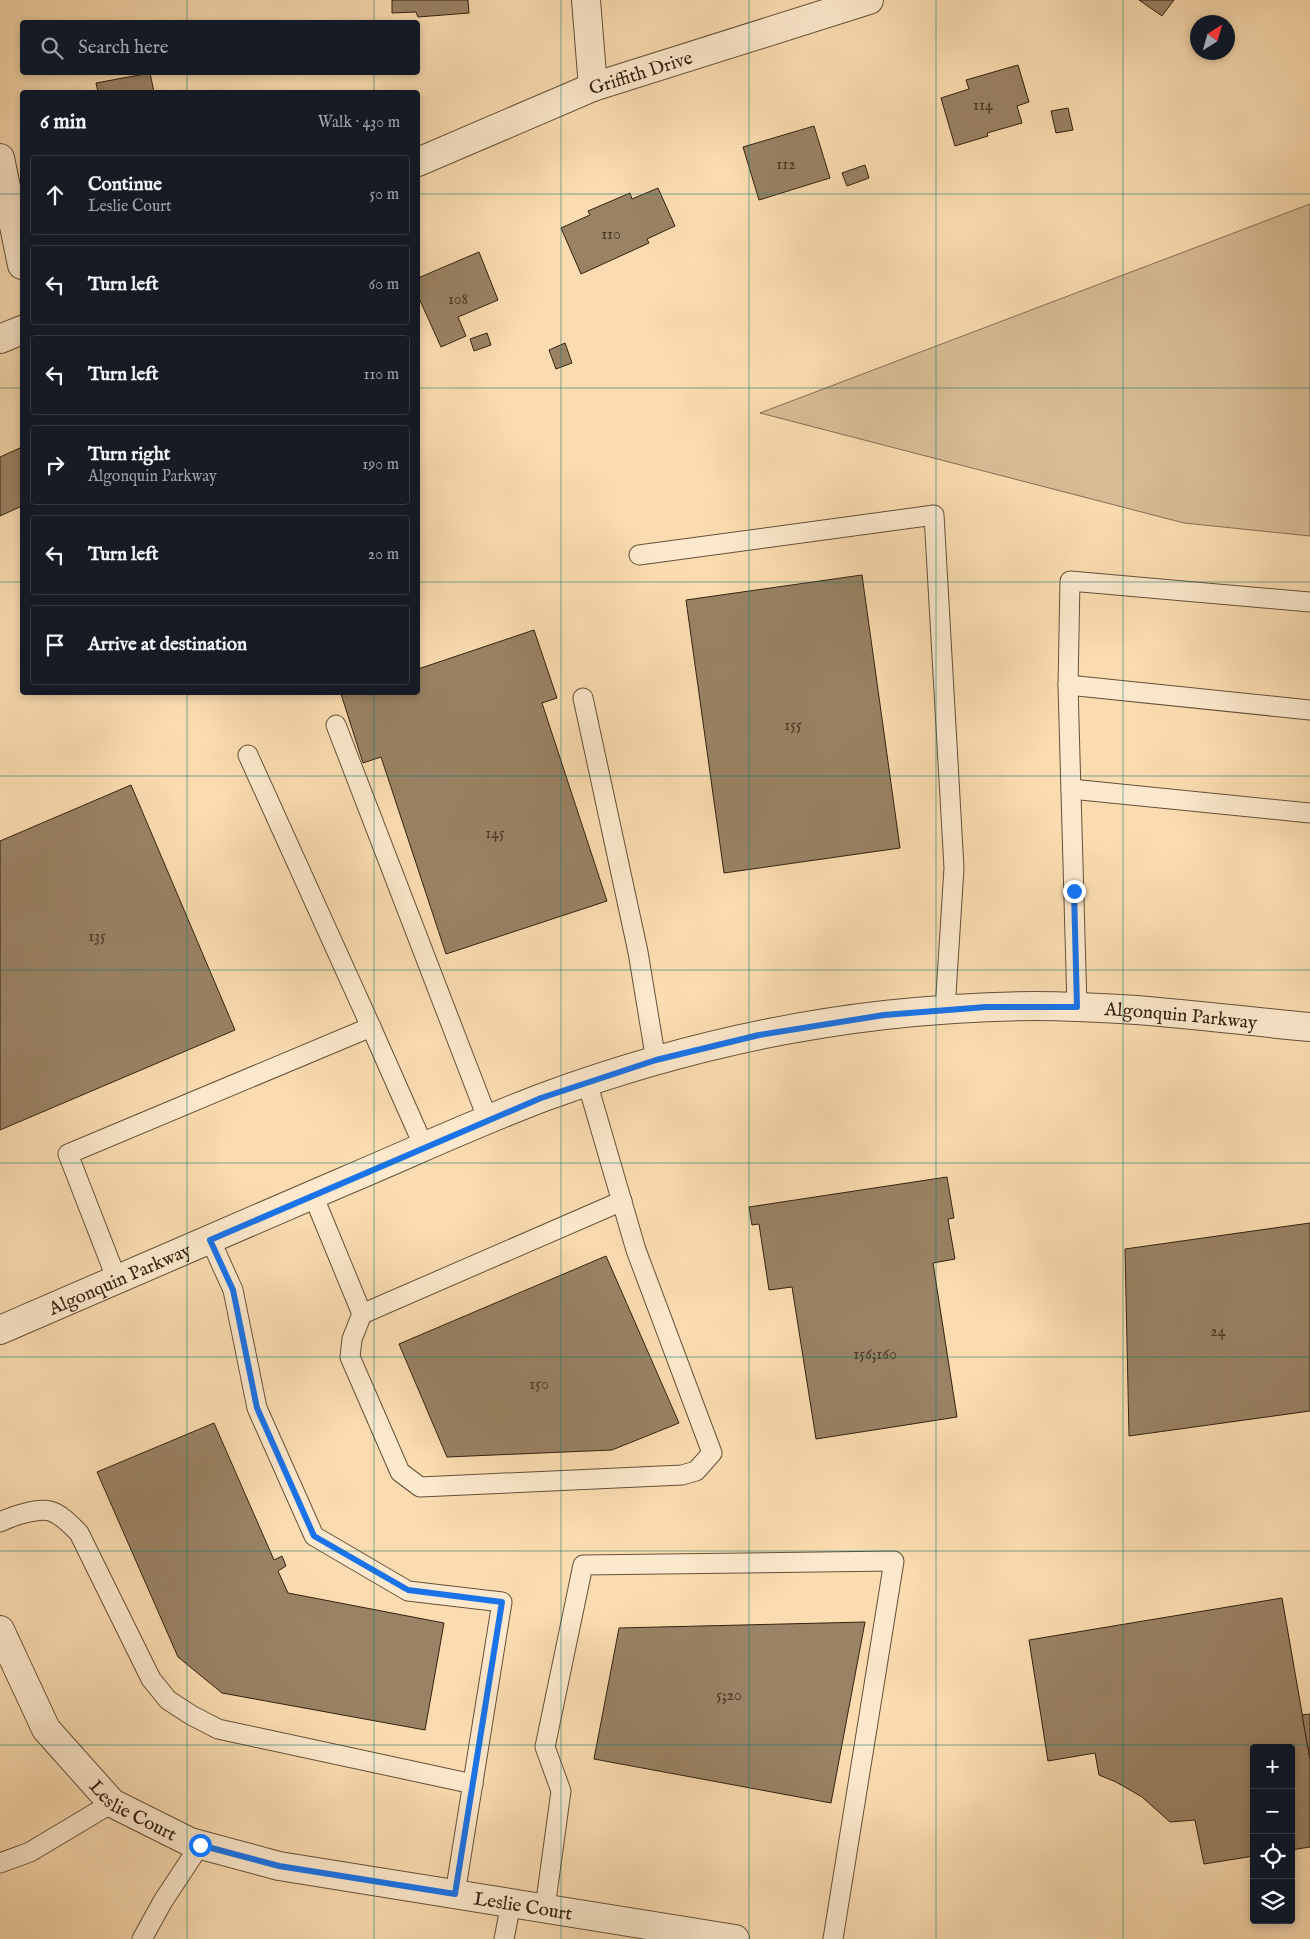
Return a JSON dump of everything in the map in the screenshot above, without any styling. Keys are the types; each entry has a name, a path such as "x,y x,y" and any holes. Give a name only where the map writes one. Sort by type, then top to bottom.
{"street":[{"path":"586,0 593,87"},
{"name":"Griffith Drive","path":"420,161 593,87 869,0"},
{"path":"0,158 20,255"},
{"path":"0,339 20,331"},
{"name":"Algonquin Parkway","path":"0,1330 488,1120 587,1082 656,1060 759,1035 824,1023 884,1015 986,1007 1077,1007 1189,1015 1310,1028"},
{"name":"Leslie Court","path":"0,1630 46,1729 112,1803 190,1842 279,1866 735,1939"}],"lane":[{"path":"639,555 934,516 954,868 945,1010"},
{"path":"1077,1007 1068,685 1070,581 1310,602"},
{"path":"1068,685 1310,710"},
{"path":"583,698 638,952 656,1060"},
{"path":"336,725 488,1120"},
{"path":"248,755 424,1147"},
{"path":"1071,789 1310,813"},
{"path":"118,1280 68,1154 371,1027"},
{"path":"312,1195 362,1314 352,1339 350,1357 400,1472 420,1488 682,1476 696,1471 712,1453 636,1250 587,1082"},
{"path":"362,1314 622,1201"},
{"path":"210,1240 233,1290 257,1408 314,1536 408,1590 502,1602 455,1894"},
{"path":"0,1522 10,1517 50,1511 65,1520 79,1533 151,1679 168,1700 191,1715 218,1729 473,1784"},
{"path":"545,1908 561,1791 545,1747 583,1565 894,1561 833,1939"},
{"path":"0,1862 30,1852 112,1803"},
{"path":"142,1939 163,1901 200,1845"},
{"path":"504,1939 511,1903"}],"shaded area":[{"path":"1310,204 1310,536 1184,523 760,413"}],"building":[{"path":"392,0 468,0 469,13 418,17 416,12 392,13"},
{"path":"1139,0 1174,0 1162,16"},
{"path":"1018,65 1029,102 1017,106 1022,123 987,133 988,136 955,146 941,98 969,89 966,80"},
{"path":"139,75 150,75 154,90 98,90 96,83"},
{"path":"1068,108 1073,130 1056,133 1051,111"},
{"path":"814,126 830,178 759,200 743,147"},
{"path":"865,165 869,178 847,186 842,173"},
{"path":"658,188 675,226 647,239 649,243 581,274 561,228 590,215 588,211 630,193 632,199"},
{"path":"479,252 498,300 458,317 466,336 441,347 420,300 420,277"},
{"path":"487,333 491,345 474,351 470,339"},
{"path":"565,343 572,363 556,369 549,350"},
{"path":"20,448 20,507 0,516 0,457"},
{"path":"862,575 900,848 724,873 686,600"},
{"path":"534,630 557,698 542,703 607,901 446,954 381,757 363,763 341,695 420,695 420,668"},
{"path":"131,785 235,1030 0,1130 0,841"},
{"path":"947,1177 954,1218 948,1219 955,1259 933,1263 957,1417 816,1439 792,1287 769,1290 759,1224 752,1225 749,1207"},
{"path":"1310,1223 1310,1411 1129,1436 1125,1249"},
{"path":"606,1256 679,1423 612,1450 447,1457 399,1344"},
{"path":"214,1423 274,1560 282,1556 286,1566 278,1571 288,1593 444,1623 425,1730 222,1693 178,1657 97,1472"},
{"path":"1282,1598 1310,1759 1310,1847 1295,1849 1295,1744 1250,1744 1250,1857 1204,1864 1195,1820 1170,1822 1142,1797 1116,1782 1099,1775 1095,1753 1048,1761 1029,1640"},
{"path":"865,1622 831,1803 594,1759 619,1628"},
{"path":"1310,1714 1310,1759 1302,1715"}],"route":[{"path":"200,1845 279,1866 455,1894 502,1602 408,1590 314,1536 257,1408 233,1290 210,1240 541,1098 656,1060 759,1035 824,1023 884,1015 986,1007 1077,1007 1074,891"}]}
